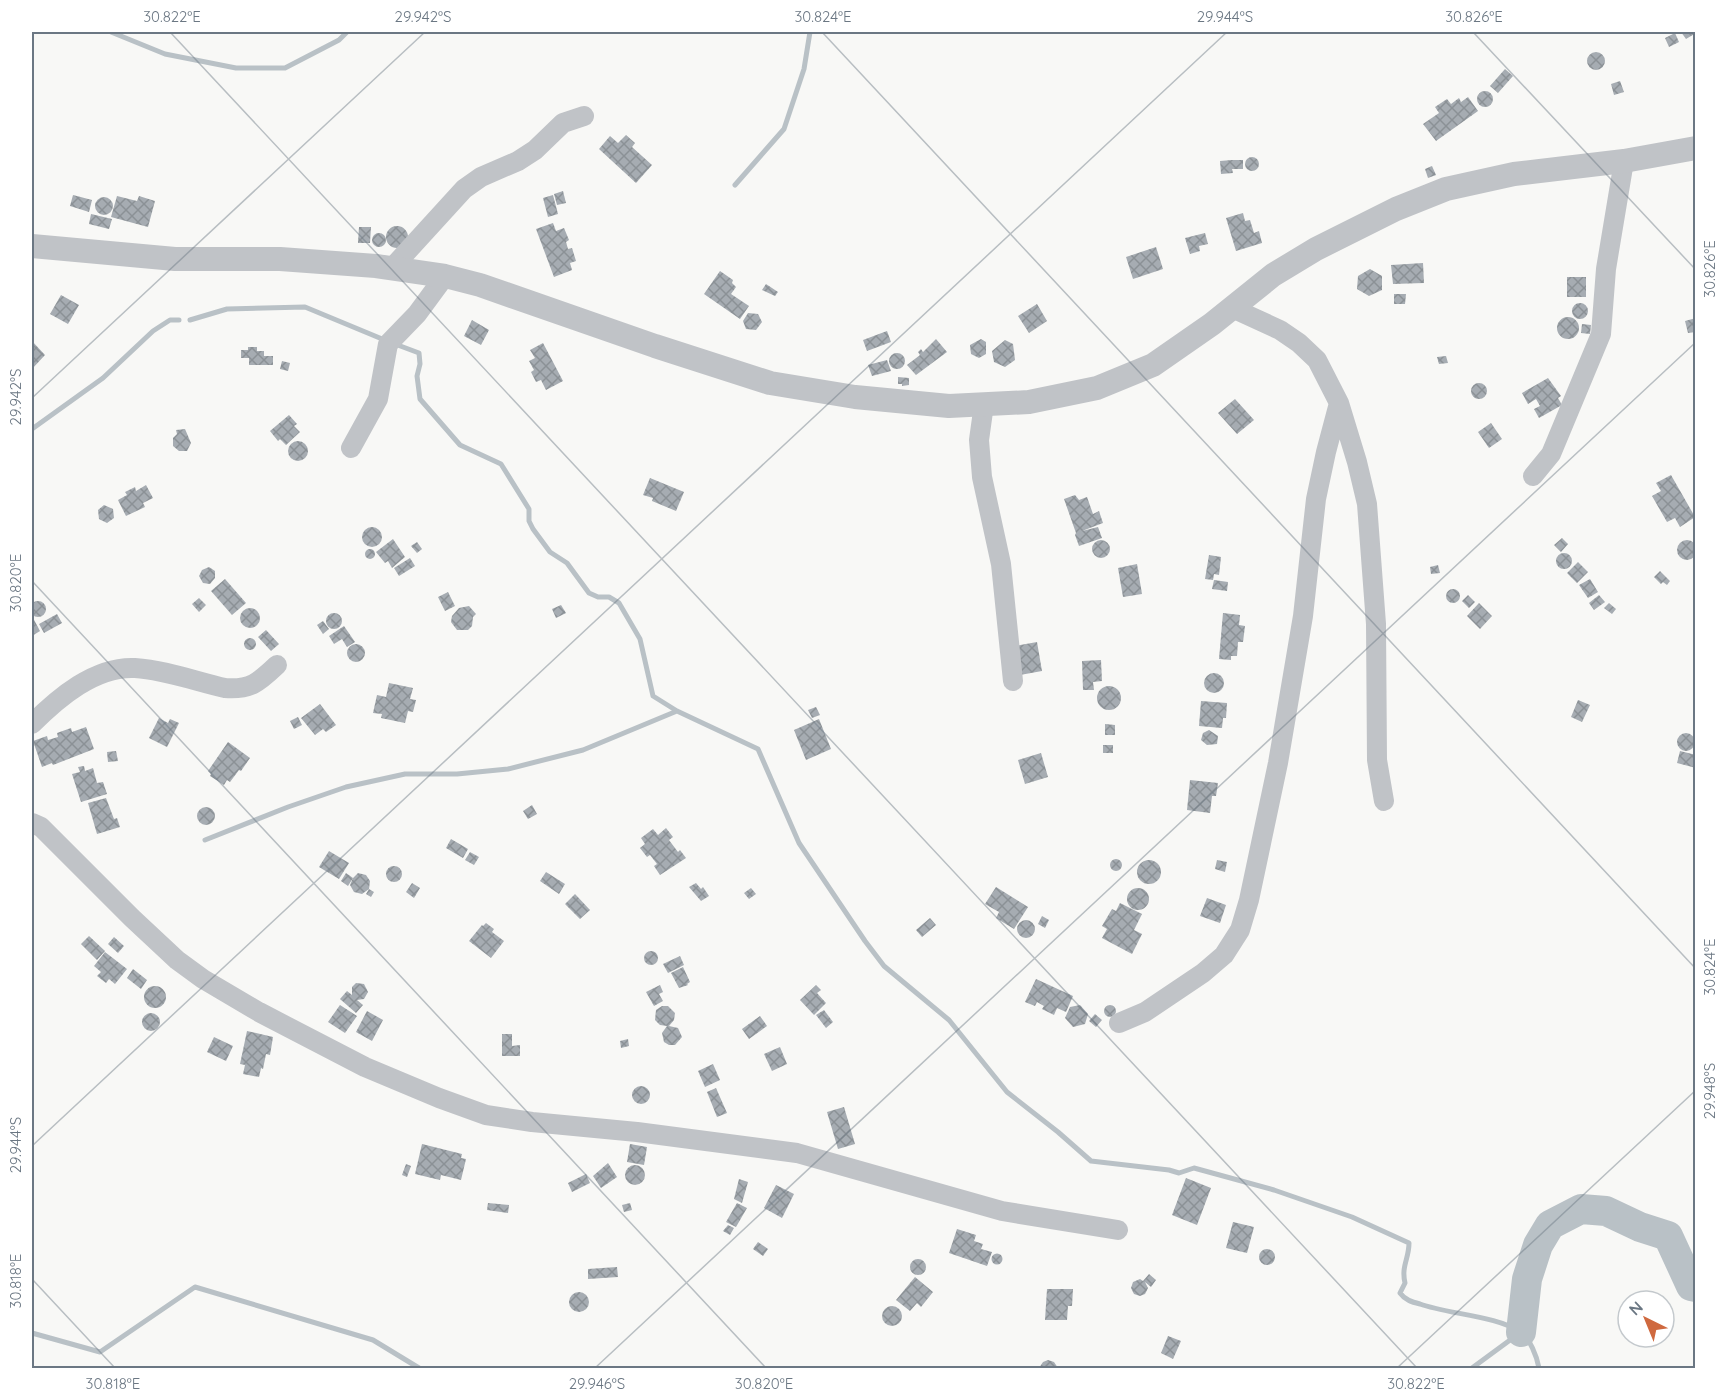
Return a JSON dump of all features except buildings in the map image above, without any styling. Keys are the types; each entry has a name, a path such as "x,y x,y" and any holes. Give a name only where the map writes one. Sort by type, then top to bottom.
{"street":[{"path":"392,269 464,189 481,177 518,161 535,150 563,123 584,116"},
{"path":"32,246 175,259 280,259 445,276 480,285 770,383 866,398 949,406 1029,402 1097,388 1154,365 1273,275 1316,249 1396,209 1446,189 1514,174 1624,161 1695,148"},
{"path":"1533,476 1551,453 1600,334 1606,269 1624,161"},
{"path":"351,448 378,399 388,344 417,314 445,276"},
{"path":"1232,308 1280,330 1311,354 1317,360 1339,403 1357,462 1368,516 1376,624 1377,760 1384,801"},
{"path":"1119,1023 1145,1012 1203,973 1224,955 1240,930 1249,900 1278,763 1303,616 1316,499 1339,403"},
{"path":"984,404 979,440 981,477 1001,564 1013,681"},
{"path":"32,724 67,693 110,670 134,668 239,689 250,687 277,665"},
{"path":"32,823 41,827 177,960 203,979 259,1012 365,1067 439,1098 486,1115 797,1153 1002,1211 1118,1230"}],"waterway":[{"path":"111,32 165,54 236,68 285,68 339,40 347,32"},
{"path":"735,185 784,129 804,69 810,32"},
{"path":"190,320 227,309 305,307 387,341"},
{"path":"32,429 103,378 153,331 170,320 179,320"},
{"path":"395,344 419,353 420,364 417,376 420,399 460,445 501,464 529,509 529,521 533,529 550,552 567,563 589,593 598,597 609,597 619,603 640,639 653,696 677,711 758,749 799,843 865,941 884,966 949,1020 1007,1092 1091,1161 1179,1173 1194,1168 1274,1190 1352,1217 1409,1243 1404,1272 1405,1283 1400,1293 1406,1299 1499,1322 1520,1332 1530,1343 1539,1368"},
{"path":"205,840 346,787 405,774 457,774 508,769 583,750 677,711"},
{"path":"1521,1332 1527,1279 1538,1245 1550,1225 1581,1209 1606,1211 1640,1227 1668,1236 1691,1286 1696,1287"},
{"path":"32,1333 100,1352 195,1287 373,1340 419,1368"},
{"path":"1472,1368 1521,1332"}]}
